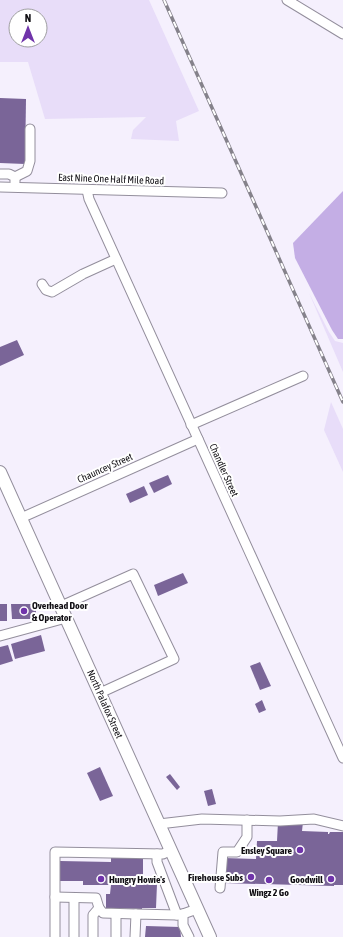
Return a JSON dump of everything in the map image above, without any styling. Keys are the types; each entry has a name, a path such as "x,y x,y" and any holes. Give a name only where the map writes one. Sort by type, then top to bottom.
{"main road":[{"name":"North Palafox Street","path":"0,472 210,937"}],"street":[{"path":"287,0 343,34"},
{"path":"15,177 27,171 30,161 30,129"},
{"path":"0,174 9,174 15,177"},
{"path":"15,177 16,188"},
{"name":"East Nine One Half Mile Road","path":"0,187 222,193"},
{"name":"Chandler Street","path":"87,190 89,199 116,259 343,758"},
{"path":"42,284 46,290 52,292 83,274 116,259"},
{"path":"191,425 303,376"},
{"name":"Chauncey Street","path":"21,518 198,439"},
{"path":"61,606 133,574 174,660 100,693"},
{"path":"0,636 66,618"},
{"path":"159,824 202,819 314,819 343,826"},
{"path":"220,888 223,852 237,852 247,837 247,820"},
{"path":"55,937 55,852 163,854 171,850"},
{"path":"157,854 157,862 189,937"},
{"path":"55,897 96,898 99,908 105,913 116,914 180,915 197,909"},
{"path":"74,898 74,937"},
{"path":"93,937 93,915 99,908"},
{"path":"116,914 116,937"},
{"path":"135,937 136,914"}],"shaded area":[{"path":"0,0 149,0 199,111 176,121 179,141 131,139 133,130 146,117 45,119 28,62 0,62"},
{"path":"343,191 343,339 338,339 295,258 293,243"},
{"path":"309,293 335,341 343,343 343,372"},
{"path":"331,402 343,429 343,472 324,430"}],"building":[{"path":"0,98 26,99 25,164 0,163"},
{"path":"17,340 24,355 0,366 0,347"},
{"path":"168,475 172,484 154,493 149,483"},
{"path":"144,486 148,495 130,503 126,494"},
{"path":"183,573 188,583 158,596 154,585"},
{"path":"0,604 7,604 7,621 0,621"},
{"name":"Overhead Door & Operator","path":"11,604 36,604 36,619 12,619"},
{"path":"41,635 45,651 15,659 11,644"},
{"path":"8,645 13,661 0,665 0,647"},
{"path":"260,662 271,686 260,690 250,666"},
{"path":"262,700 266,710 259,713 255,704"},
{"path":"100,767 113,796 100,801 87,773"},
{"path":"170,774 180,787 177,790 166,777"},
{"path":"212,789 216,804 208,806 204,791"},
{"name":"Ensley Square","path":"278,822 303,822 302,831 328,832 328,834 330,832 343,832 343,885 223,883 224,858 256,859 257,841 277,841"},
{"path":"111,857 143,858 143,884 157,884 156,908 106,908 106,894 110,894 111,885 83,885 83,881 59,881 60,861 111,862"},
{"path":"146,926 180,927 181,937 145,937"}],"railway":[{"path":"164,0 343,402"}],"place":[{"name":"Overhead Door & Operator","path":"24,611"},
{"name":"Ensley Square","path":"300,850"},
{"name":"Firehouse Subs","path":"251,877"},
{"name":"Hungry Howie's","path":"101,879"},
{"name":"Goodwill","path":"331,879"},
{"name":"Wingz 2 Go","path":"269,880"}]}
